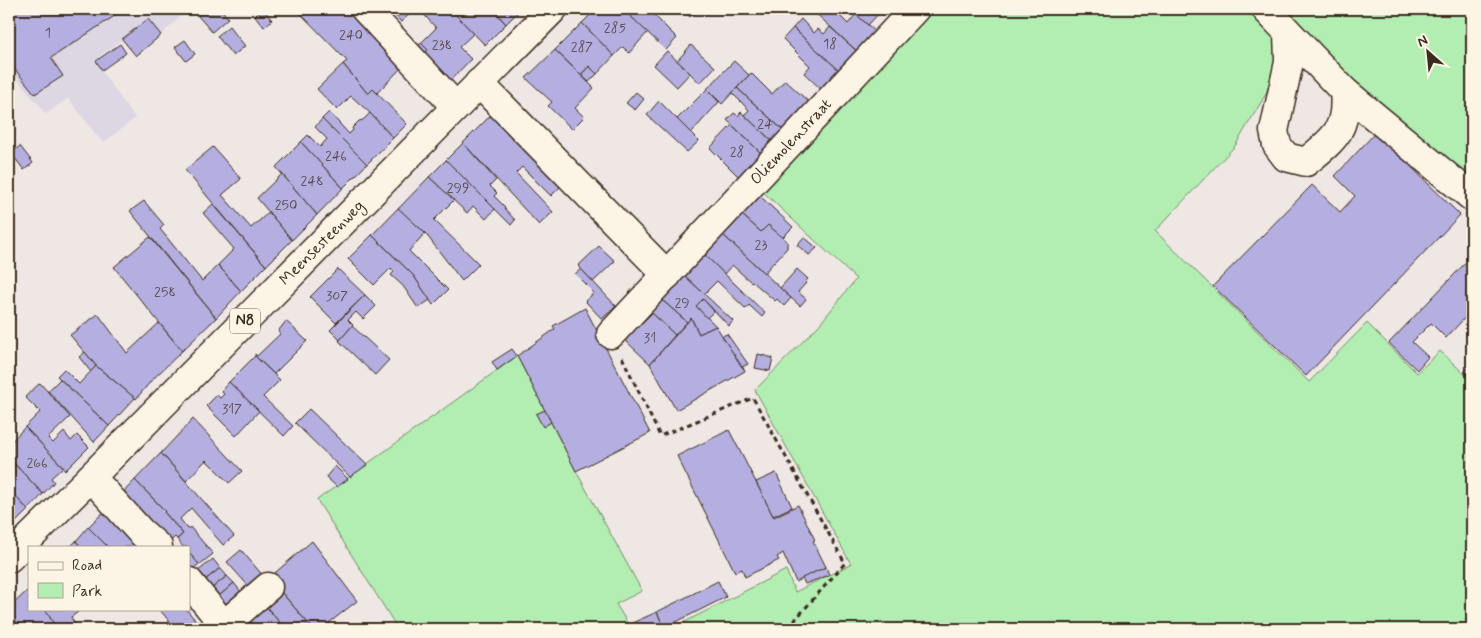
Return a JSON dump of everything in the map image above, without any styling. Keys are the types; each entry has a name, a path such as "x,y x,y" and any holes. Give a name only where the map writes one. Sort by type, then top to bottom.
{"street":[{"path":"365,9 456,107"},
{"name":"Meensesteenweg","path":"9,558 553,9"},
{"name":"Oliemolenstraat","path":"611,334 915,9"},
{"path":"1266,9 1344,91 1472,197"},
{"path":"1288,32 1289,62 1274,131 1277,145 1286,157 1306,162 1324,147 1340,129 1346,109 1344,91"},
{"path":"479,83 667,275"},
{"path":"91,477 140,531 157,546"},
{"path":"190,583 222,627 268,587"}],"path":[{"path":"611,334 660,436 753,398 845,564 796,620 794,629"}],"shaded area":[{"path":"9,9 188,9 161,35 147,20 94,61 135,118 103,143 68,98 46,114 9,69"}],"green space":[{"path":"925,9 1260,9 1276,30 1278,57 1266,94 1235,146 1155,231 1309,382 1367,323 1417,373 1440,351 1472,381 1472,625 1420,629 671,629 786,570 795,592 851,564 755,390 819,325 856,279 759,188"},
{"path":"1276,9 1472,9 1472,187 1356,87"},
{"path":"517,356 576,471 642,591 616,604 631,629 398,629 317,500"}],"building":[{"path":"9,9 125,9 51,58 63,76 35,94 9,62"},
{"path":"206,9 221,9 228,18 212,32 198,16"},
{"path":"263,9 272,20 264,27 255,16"},
{"path":"296,9 355,9 406,63 377,93 373,89 368,94 343,64 347,61"},
{"path":"389,9 415,9 401,22"},
{"path":"419,9 450,9 474,33 459,47 471,59 447,84 421,57 428,50 421,43 436,28"},
{"path":"450,9 493,9 506,24 485,45"},
{"path":"493,9 516,9 519,11 506,24"},
{"path":"596,9 623,9 648,32 629,53 623,47 614,56 582,23"},
{"path":"623,9 651,9 650,11 677,38 666,50"},
{"path":"656,9 668,9 661,15"},
{"path":"681,9 698,9 690,17"},
{"path":"811,9 834,10 848,24 856,14 878,34 860,54"},
{"path":"850,9 883,9 868,25"},
{"path":"148,19 161,35 136,56 122,39"},
{"path":"801,19 814,33 818,29 824,34 830,27 860,54 842,73 793,28"},
{"path":"582,23 614,56 597,74 589,66 581,75 555,50"},
{"path":"229,26 245,46 233,56 217,36"},
{"path":"793,28 842,73 824,92 804,73 810,66 783,39"},
{"path":"185,40 195,54 186,61 175,47"},
{"path":"421,43 428,50 422,56 415,49"},
{"path":"120,44 126,53 102,70 96,61"},
{"path":"691,45 715,67 700,83 677,61"},
{"path":"555,50 594,88 575,108 584,117 572,129 548,106 552,102 526,78"},
{"path":"667,51 690,73 677,87 654,65"},
{"path":"734,61 749,75 722,104 707,89"},
{"path":"343,64 368,94 373,89 407,124 393,138 351,96 337,110 317,89"},
{"path":"589,66 597,74 589,82 581,75"},
{"path":"751,73 772,94 785,80 812,105 786,133 737,88"},
{"path":"737,88 786,133 775,144 744,115 749,110 732,93"},
{"path":"707,89 719,102 691,133 677,119"},
{"path":"636,92 644,99 635,110 626,103"},
{"path":"659,101 699,141 687,152 647,115"},
{"path":"329,112 349,134 359,121 363,120 370,113 393,138 367,164 322,119"},
{"path":"741,112 775,144 764,156 727,120 734,113 738,116"},
{"path":"491,115 563,184 551,196 522,167 516,173 553,212 539,225 463,143"},
{"path":"322,119 367,164 343,188 301,142 308,135 320,147 327,139 315,127"},
{"path":"732,125 764,156 741,179 710,148"},
{"path":"1376,132 1460,215 1306,376 1213,286 1312,185 1340,212 1355,196 1335,176"},
{"path":"301,142 343,188 317,215 276,167"},
{"path":"463,143 496,180 490,186 497,193 494,196 515,220 511,225 446,160"},
{"path":"20,146 33,163 24,170 11,153"},
{"path":"213,147 241,179 222,195 251,228 269,212 292,240 266,266 185,170"},
{"path":"446,160 495,209 486,219 473,206 467,213 429,177"},
{"path":"282,174 317,215 292,240 257,198"},
{"path":"429,177 454,200 434,220 479,264 462,281 425,233 398,209"},
{"path":"760,196 793,227 782,238 768,225 761,232 742,215"},
{"path":"144,201 164,225 160,229 202,281 218,265 241,291 216,318 130,211"},
{"path":"213,204 266,266 241,291 218,265 234,249 203,213"},
{"path":"398,208 425,233 409,251 448,290 433,305 413,275 372,235"},
{"path":"742,215 761,232 768,225 787,241 787,248 764,273 723,235"},
{"path":"372,235 413,275 430,300 418,308 403,286 391,275 394,272 391,268 374,285 348,259"},
{"path":"723,235 791,298 784,306 777,299 775,301 732,265 724,274 705,255"},
{"path":"150,237 216,318 182,351 114,267"},
{"path":"804,237 817,248 809,255 797,245"},
{"path":"599,246 615,261 593,282 578,266"},
{"path":"705,255 765,313 762,317 749,305 746,309 717,281 704,294 685,276"},
{"path":"1472,256 1472,310 1446,338 1431,323 1412,342 1428,357 1417,370 1389,343"},
{"path":"338,269 365,295 336,323 310,297"},
{"path":"581,269 616,306 602,319 585,301 594,293 575,274"},
{"path":"797,269 808,279 798,292 806,299 800,306 780,288"},
{"path":"685,276 733,321 729,326 703,299 696,306 716,326 699,334 691,318 687,322 662,300"},
{"path":"365,295 376,306 363,319 356,312 348,320 353,325 340,340 330,330"},
{"path":"703,299 714,311 707,318 696,306"},
{"path":"662,300 687,322 675,335 651,312"},
{"path":"585,308 650,433 576,471 517,356 555,329 553,326"},
{"path":"652,313 675,335 650,364 625,340"},
{"path":"98,314 127,353 159,323 182,351 151,381 136,399 96,366 70,335"},
{"path":"691,318 699,334 716,326 745,371 676,410 650,364"},
{"path":"286,321 307,341 274,374 255,354 257,356 280,334 279,330"},
{"path":"352,326 389,360 375,375 339,341"},
{"path":"727,334 748,364 742,367 722,336"},
{"path":"512,349 517,356 497,370 492,362"},
{"path":"85,352 96,366 91,372 79,357"},
{"path":"758,354 773,358 770,371 755,368"},
{"path":"255,356 280,380 263,397 293,426 284,436 229,382"},
{"path":"1472,364 1472,380 1464,372"},
{"path":"96,366 135,398 109,426 57,376 64,369 79,384"},
{"path":"60,379 109,426 94,442 48,391"},
{"path":"229,382 259,411 236,436 206,406 217,395 220,398 224,394 221,391"},
{"path":"40,383 70,417 48,438 53,443 64,432 71,441 77,435 89,447 66,470 25,427 40,412 25,397"},
{"path":"309,409 367,465 350,477 295,423"},
{"path":"545,410 551,422 543,427 536,414"},
{"path":"193,419 242,471 229,483 206,460 186,481 161,453"},
{"path":"25,427 66,470 62,468 51,478 54,482 43,494 9,458 9,444"},
{"path":"729,430 774,517 798,505 826,567 796,582 783,553 777,557 779,560 745,577 742,569 735,572 677,456"},
{"path":"161,453 234,536 223,545 191,508 180,519 188,529 190,527 213,554 199,565 190,554 190,546 182,546 177,539 183,534 165,511 135,480"},
{"path":"9,458 43,494 28,510 9,489 9,474 12,471 9,467"},
{"path":"335,466 348,479 337,487 326,477"},
{"path":"776,473 792,507 773,516 756,482"},
{"path":"135,480 165,511 183,534 177,539 175,537 166,545 119,497"},
{"path":"9,489 28,510 15,523 9,516"},
{"path":"108,508 140,546 107,546 88,527"},
{"path":"9,516 15,523 9,529"},
{"path":"88,527 107,546 80,546 76,541"},
{"path":"76,541 80,546 71,546"},
{"path":"312,541 357,601 329,623 334,629 313,629 269,578"},
{"path":"241,550 265,578 252,590 227,562"},
{"path":"190,554 199,564 190,570"},
{"path":"213,559 220,568 204,581 197,572"},
{"path":"826,567 829,575 805,584 802,578"},
{"path":"220,568 227,576 211,589 204,581"},
{"path":"227,576 234,583 218,597 211,589"},
{"path":"718,581 726,597 664,628 657,612"},
{"path":"234,583 241,592 225,605 218,597"},
{"path":"28,590 28,610 46,610 57,629 23,629 9,614 9,608"},
{"path":"281,592 313,629 285,629 265,605"},
{"path":"265,605 285,629 257,629 249,620"},
{"path":"46,610 77,610 78,612 71,617 77,629 57,629"},
{"path":"160,610 187,610 203,629 176,629"},
{"path":"657,612 664,628 635,629 632,623"},
{"path":"9,614 23,629 9,629"},
{"path":"249,620 257,629 238,629"}]}
